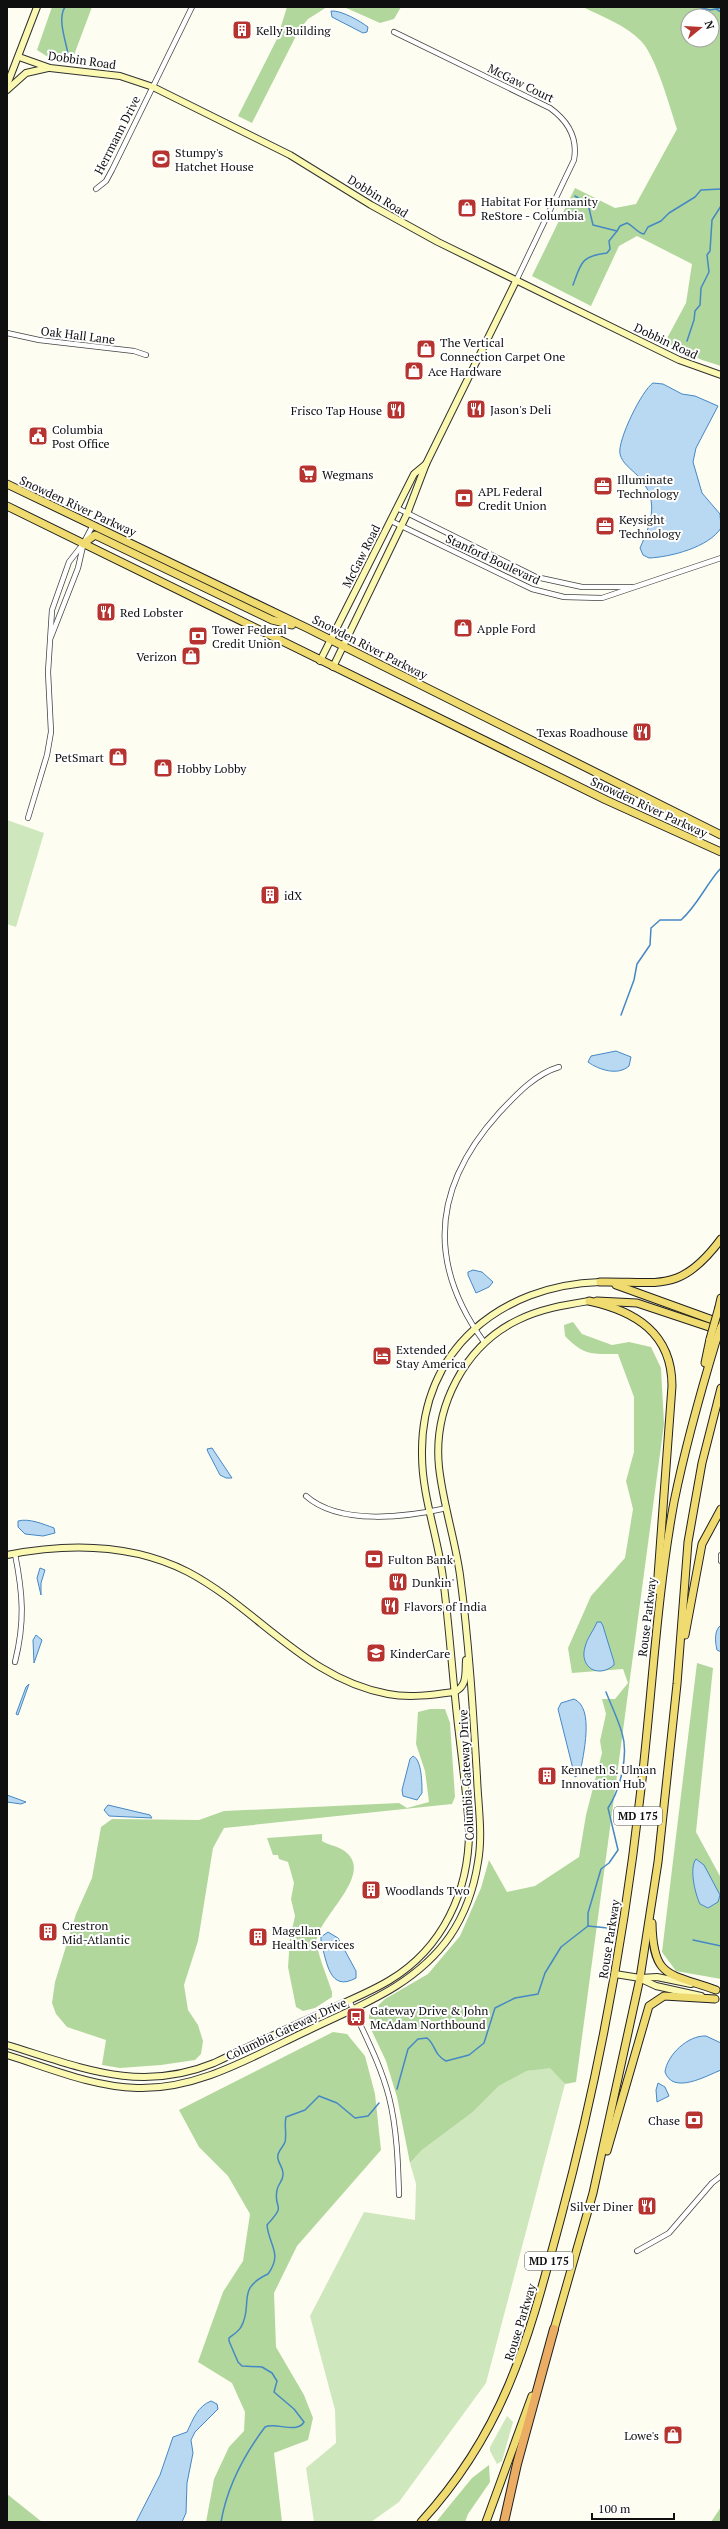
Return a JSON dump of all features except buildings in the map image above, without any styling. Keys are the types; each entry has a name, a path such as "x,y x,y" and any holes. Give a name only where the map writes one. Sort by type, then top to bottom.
{"highway":[{"path":"504,2522 513,2479 554,2329"}],"main road":[{"name":"Snowden River Parkway","path":"7,484 307,628 721,835"},
{"name":"Snowden River Parkway","path":"7,506 320,661 677,833 721,852"},
{"path":"83,544 95,535 272,620 307,628"},
{"path":"688,819 721,830"},
{"path":"677,833 721,857"},
{"path":"600,1282 651,1284 675,1279 700,1263 721,1239"},
{"path":"600,1282 622,1286 721,1323"},
{"path":"713,1340 721,1298"},
{"path":"589,1301 606,1300 637,1303 721,1332"},
{"path":"589,1301 620,1309 639,1320 656,1336 663,1346 670,1367 672,1386 653,1658"},
{"name":"Rouse Parkway","path":"421,2522 452,2485 484,2437 510,2385 533,2322 583,2133 615,1974 640,1797 653,1658 674,1503 713,1340 721,1326"},
{"name":"MD 175","path":"486,2522 525,2417 554,2329 593,2193 640,1978 652,1904 676,1684 688,1542 702,1463 721,1388"},
{"path":"676,1684 697,1561 707,1530 721,1509"},
{"path":"652,1904 653,1952 660,1967 671,1974 719,1990"},
{"path":"593,2193 633,2068 645,2013 649,2006 664,1996 718,2000"}],"street":[{"path":"7,85 37,7"},
{"name":"Herrmann Drive","path":"96,189 106,181 112,170 192,7"},
{"name":"McGaw Court","path":"394,32 550,108 561,116 571,130 575,149 574,160 516,281"},
{"name":"Dobbin Road","path":"18,57 50,68 120,76 153,87 277,148 413,230 686,363 721,375"},
{"path":"7,90 26,72 50,68"},
{"name":"McGaw Road","path":"333,667 407,514 426,464 516,281"},
{"name":"Oak Hall Lane","path":"7,333 35,340 134,351 146,356"},
{"name":"McGaw Road","path":"320,661 414,474 426,464"},
{"name":"Stanford Boulevard","path":"397,508 512,566 551,582 582,587 639,586"},
{"name":"Stanford Boulevard","path":"391,521 506,577 548,594 580,599 602,598 721,558"},
{"path":"28,818 45,761 51,732 48,672 52,610 62,577 69,562 83,544 92,525"},
{"path":"49,640 78,568 83,544"},
{"path":"484,1342 457,1298 447,1268 444,1233 452,1190 468,1155 491,1122 528,1084 548,1070 558,1067"},
{"name":"Columbia Gateway Drive","path":"7,2045 107,2075 138,2078 170,2077 214,2063 391,1979 418,1959 439,1934 459,1897 468,1861 469,1831 443,1578 422,1455 428,1407 440,1375 448,1360 475,1329 505,1306 532,1294 559,1286 600,1282"},
{"name":"Columbia Gateway Drive","path":"7,2055 104,2084 137,2088 185,2084 218,2072 396,1988 424,1967 448,1938 458,1923 475,1880 481,1830 472,1689 460,1575 439,1467 441,1424 456,1381 471,1357 484,1342 506,1326 524,1317 562,1305 589,1301"},
{"path":"306,1496 321,1506 364,1516 391,1517 431,1512 447,1508"},
{"name":"Columbia Gateway Drive","path":"7,1555 51,1548 83,1547 109,1549 149,1557 187,1572 206,1582 312,1663 351,1684 389,1694 419,1696 454,1692"},
{"path":"15,1554 22,1592 23,1616 15,1662"},
{"path":"721,1555 721,1562"},
{"path":"454,1692 460,1690 465,1683 466,1641"},
{"path":"615,1974 640,1978 657,1977 719,1990"},
{"path":"640,1978 656,1986 718,2000"},
{"path":"349,2000 372,2048 389,2098 397,2148 399,2195"},
{"path":"638,2251 669,2233 712,2183 721,2176"}],"green space":[{"path":"52,7 92,7 71,63 48,57 37,50"},
{"path":"287,7 327,7 308,19 299,30 252,123 238,116 277,39"},
{"path":"344,7 401,7 394,19 380,23"},
{"path":"583,7 721,7 721,366 702,360 665,342 686,303 692,264 637,236 619,246 591,306 532,276 575,188 615,208 636,204 677,129 662,83 647,48 635,35 614,22"},
{"path":"7,820 44,833 16,927 7,924"},
{"path":"573,1322 582,1334 612,1345 629,1342 651,1347 661,1368 664,1424 576,2082 565,2084 550,2068 527,2071 499,2086 473,2112 422,2150 410,2163 397,2097 386,2061 369,2025 369,2014 385,1999 428,1974 460,1936 481,1888 489,1860 507,1892 535,1886 579,1857 586,1815 602,1753 600,1741 606,1714 602,1699 615,1699 628,1683 623,1669 572,1673 568,1648 591,1596 625,1558 633,1509 626,1481 634,1452 634,1397 618,1354 595,1354 583,1350 572,1343 565,1336 564,1325"},
{"path":"697,1663 713,1668 696,1832 721,1878 721,1979 676,1971 662,1952"},
{"path":"430,1709 445,1709 450,1723 455,1797 452,1804 224,1828 213,1848 198,1941 184,1985 188,2010 198,2025 203,2041 201,2054 195,2060 161,2065 120,2068 102,2065 106,2040 67,2027 56,2014 52,2003 55,1982 76,1914 92,1878 101,1827 112,1819 199,1820 224,1811 399,1803 407,1808 429,1802 425,1771 416,1744 418,1712"},
{"path":"322,1834 322,1841 347,1853 353,1862 353,1873 350,1884 320,1929 317,1939 318,1950 332,1992 332,1997 315,2008 303,2011 296,2007 288,1967 290,1939 295,1916 291,1899 294,1883 288,1862 279,1859 278,1855 273,1855 267,1838"},
{"path":"333,2032 347,2034 365,2056 375,2094 381,2150 297,2246 274,2293 276,2347 304,2395 313,2418 308,2440 274,2453 282,2522 206,2522 214,2479 229,2447 244,2431 245,2412 232,2383 198,2362 223,2292 243,2261 250,2214 228,2176 199,2147 179,2110"},
{"path":"550,2067 565,2084 486,2383 399,2502 371,2522 314,2522 306,2468 336,2443 335,2410 310,2316 364,2212 415,2220 416,2184 410,2163 422,2150 473,2112 499,2086 527,2071"},
{"path":"507,2416 513,2422 502,2461 497,2464 490,2451 490,2447"},
{"path":"489,2465 490,2482 468,2514 465,2522 436,2522 472,2478"},
{"path":"7,2494 42,2522 10,2522 7,2520"},
{"path":"721,2507 721,2522 711,2522"}],"water":[{"path":"331,11 350,16 368,27 367,32 363,33 332,17"},
{"path":"653,383 663,384 682,394 695,396 718,406 696,448 693,462 702,493 720,514 721,528 708,541 699,546 668,556 649,558 643,555 640,548 648,529 652,510 649,493 637,475 623,460 620,454 620,448 622,438 631,416 643,395"},
{"path":"616,1051 631,1057 629,1066 625,1069 620,1071 608,1071 588,1062 591,1056"},
{"path":"473,1270 482,1272 493,1282 489,1287 476,1293 468,1275 468,1272"},
{"path":"212,1448 232,1478 226,1478 220,1475 207,1449"},
{"path":"27,1520 41,1523 54,1528 55,1533 43,1536 25,1534 18,1527 18,1521"},
{"path":"40,1568 45,1570 41,1583 41,1595 37,1578"},
{"path":"597,1622 601,1622 603,1626 614,1662 614,1665 602,1671 591,1669 587,1665 584,1654 586,1644"},
{"path":"721,1625 721,1652 717,1650 716,1633"},
{"path":"36,1635 42,1640 34,1663 33,1640"},
{"path":"29,1684 18,1715 16,1714 26,1687"},
{"path":"574,1699 580,1704 584,1712 586,1722 585,1744 580,1774 575,1777 558,1709 561,1703"},
{"path":"413,1756 418,1762 422,1778 422,1793 417,1800 403,1796 402,1790 410,1759"},
{"path":"7,1795 26,1802 21,1804 7,1802"},
{"path":"108,1805 150,1815 152,1818 109,1816 104,1810"},
{"path":"696,1859 704,1865 720,1895 718,1902 708,1908 700,1904 696,1894 693,1868"},
{"path":"328,1932 338,1938 356,1971 356,1978 347,1982 340,1981 331,1973 321,1943 321,1937"},
{"path":"706,2036 721,2043 721,2070 690,2082 675,2082 669,2079 665,2072 674,2053 686,2042"},
{"path":"658,2083 665,2087 669,2096 657,2102 656,2090"},
{"path":"211,2401 217,2404 218,2409 195,2432 191,2440 193,2453 187,2483 186,2513 182,2522 136,2522 160,2475 173,2437 187,2432 199,2410 206,2403"}],"waterway":[{"path":"65,7 62,24 68,54"},
{"path":"698,7 710,10 721,8"},
{"path":"575,196 588,204 593,225 617,231 620,226 627,223 644,234 648,227 661,221 669,213 695,197 701,190 721,189"},
{"path":"687,341 694,320 695,311 700,305 701,288 709,272 707,255 710,251 712,220 721,206"},
{"path":"573,285 583,262 592,256 607,253 610,249 609,241 617,231"},
{"path":"621,1015 634,980 637,964 650,945 651,928 660,920 681,920 692,908 721,868"},
{"path":"588,1926 588,1913 601,1869 609,1863 618,1850 608,1808 620,1782 624,1762 624,1742 619,1723 606,1692"},
{"path":"397,2089 408,2049 418,2039 427,2038 439,2055 446,2061 469,2055 484,2043 495,2008 515,1998 538,1994 545,1973 561,1947 588,1926 608,1928"},
{"path":"693,1940 721,1946"},
{"path":"221,2522 227,2496 237,2472 243,2460 265,2427 275,2426 291,2428 301,2425 304,2422 294,2409 274,2392 277,2381 272,2373 262,2367 242,2366 238,2362 229,2341 229,2338 236,2333 245,2319 248,2292 258,2280 268,2274 274,2260 275,2255 267,2225 277,2213 278,2209 276,2197 277,2190 283,2176 278,2157 279,2152 285,2142 286,2117 305,2110 319,2096 337,2103 355,2118 368,2116 379,2103"}],"place":[{"name":"Kelly Building","path":"242,30"},
{"name":"Stumpy's Hatchet House","path":"161,159"},
{"name":"Habitat For Humanity ReStore - Columbia","path":"467,208"},
{"name":"The Vertical Connection Carpet One","path":"426,349"},
{"name":"Ace Hardware","path":"414,371"},
{"name":"Jason's Deli","path":"476,409"},
{"name":"Frisco Tap House","path":"396,410"},
{"name":"Columbia Post Office","path":"38,436"},
{"name":"Wegmans","path":"308,474"},
{"name":"Illuminate Technology","path":"603,486"},
{"name":"APL Federal Credit Union","path":"464,498"},
{"name":"Keysight Technology","path":"605,526"},
{"name":"Red Lobster","path":"106,612"},
{"name":"Apple Ford","path":"463,628"},
{"name":"Tower Federal Credit Union","path":"198,636"},
{"name":"Verizon","path":"191,656"},
{"name":"Texas Roadhouse","path":"642,732"},
{"name":"PetSmart","path":"118,757"},
{"name":"Hobby Lobby","path":"163,768"},
{"name":"idX","path":"270,895"},
{"name":"Extended Stay America","path":"382,1356"},
{"name":"Fulton Bank","path":"374,1559"},
{"name":"Dunkin'","path":"398,1582"},
{"name":"Flavors of India","path":"390,1606"},
{"name":"KinderCare","path":"376,1653"},
{"name":"Kenneth S. Ulman Innovation Hub","path":"547,1776"},
{"name":"Woodlands Two","path":"371,1890"},
{"name":"Crestron Mid-Atlantic","path":"48,1932"},
{"name":"Magellan Health Services","path":"258,1937"},
{"name":"Gateway Drive & John McAdam Northbound","path":"356,2017"},
{"name":"Chase","path":"694,2120"},
{"name":"Silver Diner","path":"647,2206"},
{"name":"Lowe's","path":"673,2435"}]}
